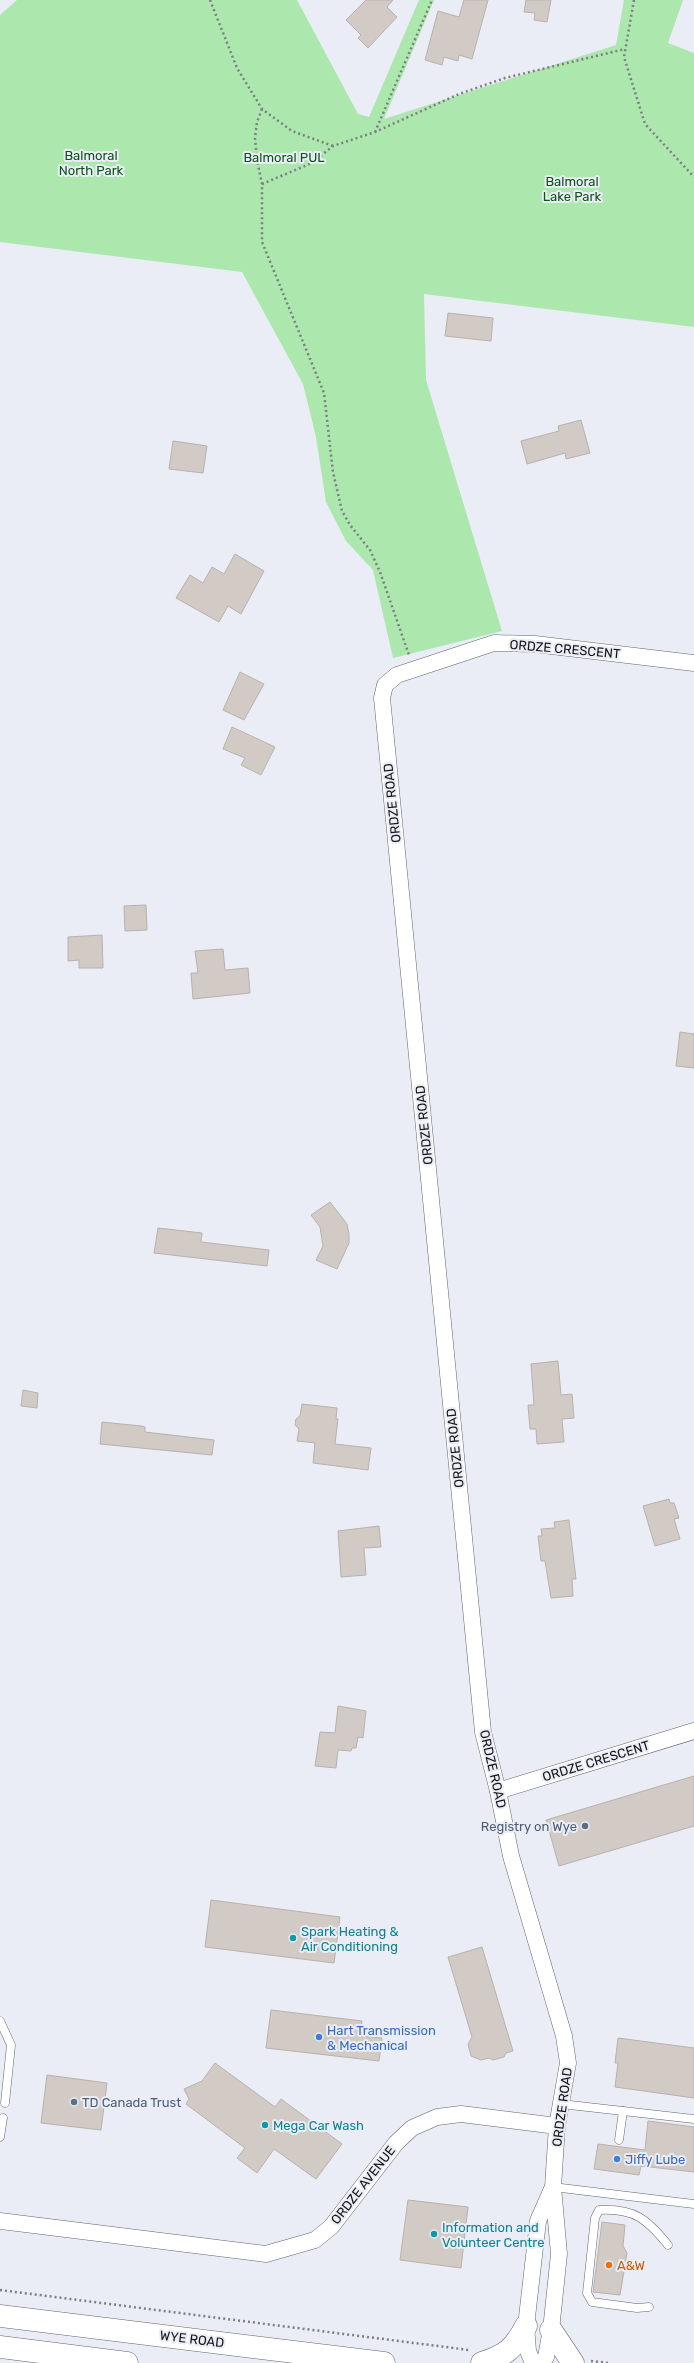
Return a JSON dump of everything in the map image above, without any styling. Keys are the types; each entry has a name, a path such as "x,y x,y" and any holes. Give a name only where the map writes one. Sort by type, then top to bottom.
{"main road":[{"name":"WYE ROAD","path":"0,2316 384,2363"},
{"path":"479,2357 502,2357 516,2345 526,2326"},
{"path":"551,2330 573,2363"},
{"path":"0,2347 74,2360 127,2363"}],"street":[{"name":"ORDZE CRESCENT","path":"382,698 385,685 397,675 414,668 494,643 535,644 694,663"},
{"name":"ORDZE ROAD","path":"382,698 483,1732 498,1791 511,1856 564,2036 568,2063 558,2126 553,2187 559,2254 551,2330 546,2357 541,2363"},
{"name":"ORDZE CRESCENT","path":"498,1791 694,1731"},
{"name":"ORDZE AVENUE","path":"0,2221 266,2254 314,2240 331,2227 396,2143 412,2128 437,2117 461,2114 558,2126"},
{"name":"ORDZE ROAD","path":"533,2363 528,2351 526,2326 538,2221 553,2187"}],"lane":[{"path":"0,2021 11,2045 5,2103"},
{"path":"561,2104 694,2120"},
{"path":"619,2140 623,2111"},
{"path":"0,2137 4,2118"},
{"path":"553,2187 694,2204"},
{"path":"649,2307 637,2308 592,2302 587,2293 595,2218 599,2210 616,2209 637,2215 651,2224 668,2245"}],"path":[{"path":"210,0 237,68 262,109 292,131 333,146"},
{"path":"375,132 432,0"},
{"path":"634,0 624,57 645,124 694,177"},
{"path":"262,184 312,164 333,146 375,132 459,94 505,78 625,50"},
{"path":"262,109 257,122 255,138 257,160 262,184 262,242 324,393 333,472 342,510 350,525 370,550 380,572 414,668"},
{"path":"0,2290 479,2357"}],"green space":[{"path":"17,0 297,0 358,114 369,117 419,0 434,0 384,119 616,45 624,0 683,0 668,43 694,53 694,327 424,294 426,380 502,631 393,658 373,570 346,541 326,502 316,437 303,384 242,272 0,242 0,15"}],"building":[{"path":"366,0 393,0 387,7 397,17 368,48 358,38 361,35 346,20"},
{"path":"464,0 488,0 472,59 459,55 458,61 444,57 442,65 425,60 438,11 459,17"},
{"path":"526,0 551,0 547,22 534,20 535,13 524,12"},
{"path":"448,313 493,318 491,341 445,336"},
{"path":"581,420 590,453 566,459 565,453 527,464 521,441 559,431 558,426"},
{"path":"173,441 207,446 203,473 169,469"},
{"path":"235,554 264,571 241,614 228,606 219,622 176,598 190,575 203,583 212,567 224,574"},
{"path":"240,672 264,684 244,720 223,710"},
{"path":"232,727 275,747 261,775 241,765 245,758 223,749"},
{"path":"146,905 147,930 125,931 124,906"},
{"path":"102,935 103,968 79,968 79,960 68,961 68,937"},
{"path":"223,949 225,970 248,968 250,993 193,999 191,973 198,973 195,951"},
{"path":"680,1032 694,1034 694,1068 676,1066"},
{"path":"330,1202 347,1224 349,1234 349,1243 337,1269 316,1260 323,1246 320,1227 311,1215"},
{"path":"158,1228 202,1233 201,1242 269,1250 267,1266 154,1253"},
{"path":"558,1361 561,1395 572,1394 574,1418 562,1419 564,1442 537,1444 536,1429 530,1429 528,1405 534,1405 531,1364"},
{"path":"23,1390 38,1393 37,1408 21,1406"},
{"path":"302,1404 337,1408 336,1419 338,1419 335,1444 371,1448 368,1470 313,1463 315,1443 297,1441 299,1429 295,1425 296,1419 300,1416"},
{"path":"102,1422 141,1426 145,1427 145,1432 214,1440 212,1455 100,1444"},
{"path":"669,1499 670,1503 674,1503 679,1518 674,1519 680,1539 655,1546 643,1506"},
{"path":"569,1520 576,1579 572,1579 573,1596 551,1598 545,1561 541,1561 538,1536 542,1536 541,1529 555,1528 554,1522"},
{"path":"379,1526 381,1547 364,1548 366,1575 341,1577 338,1531"},
{"path":"338,1706 366,1711 363,1738 358,1737 356,1748 352,1748 351,1751 338,1750 336,1768 315,1766 320,1732 335,1733"},
{"path":"694,1776 694,1826 559,1866 546,1820"},
{"name":"Spark Heating & Air Conditioning","path":"211,1900 340,1917 334,1963 205,1947"},
{"path":"482,1947 513,2051 506,2053 504,2057 493,2060 489,2058 481,2060 471,2056 468,2044 472,2037 448,1957"},
{"name":"Hart Transmission & Mechanical","path":"271,2010 362,2021 360,2036 382,2038 379,2061 266,2048"},
{"path":"618,2038 694,2048 694,2098 615,2087 618,2063 615,2063"},
{"name":"Mega Car Wash","path":"215,2063 275,2107 281,2099 342,2144 316,2179 274,2149 257,2173 237,2158 245,2148 186,2104 189,2099 184,2089 202,2081"},
{"name":"TD Canada Trust","path":"47,2075 107,2083 101,2130 41,2123"},
{"path":"648,2121 694,2127 694,2172 641,2166 639,2175 594,2169 598,2144 645,2150"},
{"name":"Information and Volunteer Centre","path":"408,2200 468,2207 461,2268 400,2260"},
{"name":"A&W","path":"602,2222 625,2225 623,2246 627,2253 620,2295 593,2292"}],"place":[{"name":"Registry on Wye","path":"585,1826"},
{"name":"Spark Heating & Air Conditioning","path":"293,1938"},
{"name":"Hart Transmission & Mechanical","path":"319,2037"},
{"name":"TD Canada Trust","path":"74,2102"},
{"name":"Mega Car Wash","path":"265,2125"},
{"name":"Jiffy Lube","path":"617,2159"},
{"name":"Information and Volunteer Centre","path":"434,2234"},
{"name":"A&W","path":"609,2265"}],"park label":[{"name":"Balmoral PUL","path":"284,157"},
{"name":"Balmoral North Park","path":"91,162"},
{"name":"Balmoral Lake Park","path":"572,188"}]}
